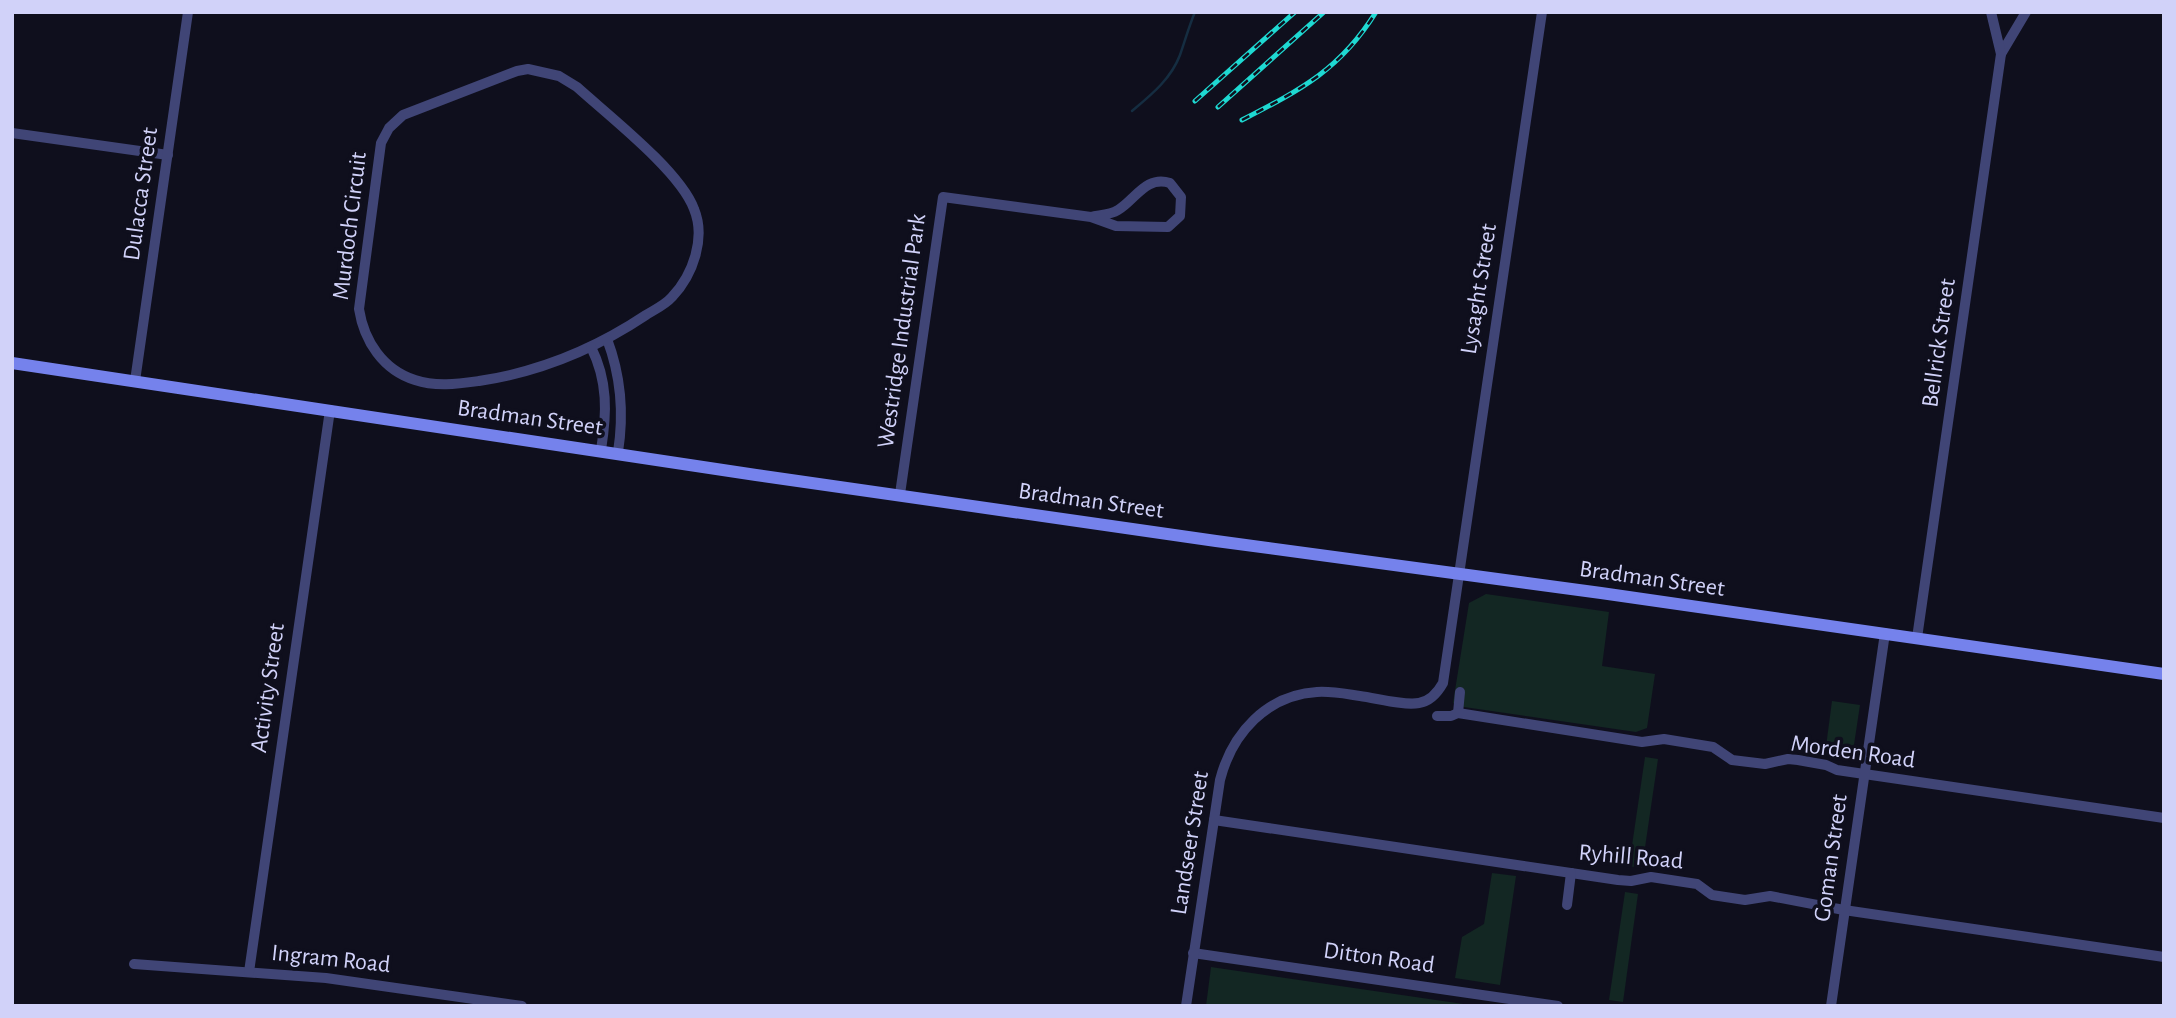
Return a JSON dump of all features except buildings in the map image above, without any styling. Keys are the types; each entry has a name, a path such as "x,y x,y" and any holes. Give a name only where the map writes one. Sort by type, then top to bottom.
{"main road":[{"name":"Bradman Street","path":"12,363 1216,541 1460,573 2164,674"}],"street":[{"name":"Dulacca Street","path":"135,382 188,12"},
{"name":"Lysaght Street","path":"1460,573 1542,12"},
{"name":"Bellrick Street","path":"1917,638 2001,54 1991,12"},
{"name":"Bellrick Street","path":"2001,54 2026,12"},
{"name":"Murdoch Circuit","path":"517,71 548,72 577,86 670,172 686,191 698,220 699,240 690,271 672,298 607,339 528,371 449,384 424,382 404,376 375,351 361,322 360,297 379,151 393,123 413,110 517,71"},
{"path":"12,133 168,155"},
{"name":"Westridge Industrial Park","path":"900,494 943,197 1090,217 1116,226 1168,227 1180,216 1181,197 1170,183 1157,181 1145,186 1115,212 1090,217"},
{"path":"607,339 620,390 618,452"},
{"path":"592,347 605,386 606,416 601,450"},
{"name":"Activity Street","path":"248,972 330,410"},
{"name":"Landseer Street","path":"1186,1006 1220,780 1230,750 1255,718 1275,705 1300,695 1335,692 1415,704 1436,694 1443,679 1460,573"},
{"name":"Goman Street","path":"1831,1006 1885,633"},
{"path":"1458,713 1460,692"},
{"name":"Morden Road","path":"1437,716 1458,713 1642,742 1664,740 1713,747 1732,760 1765,764 1798,760 1865,774 2164,818"},
{"name":"Ryhill Road","path":"1214,820 1618,880 1631,881 1651,877 1697,884 1712,895 1745,900 1770,896 1844,910 2164,957"},
{"path":"1567,905 1571,873"},
{"name":"Ditton Road","path":"1194,953 1558,1006"},
{"name":"Ingram Road","path":"134,964 326,978 522,1006"}],"green space":[{"path":"1486,594 1609,612 1602,666 1655,674 1647,728 1636,732 1464,707 1453,703 1469,603"},
{"path":"1832,701 1860,705 1852,758 1825,754"},
{"path":"1645,757 1658,759 1642,868 1629,866"},
{"path":"1492,873 1516,876 1500,985 1455,978 1462,937 1484,924"},
{"path":"1625,892 1638,894 1623,1002 1609,1000"},
{"path":"1211,967 1477,1006 1206,1006"}],"waterway":[{"path":"1132,111 1160,86 1171,72 1195,12"}],"railway":[{"path":"1195,101 1295,12"},
{"path":"1218,107 1324,12"},
{"path":"1242,120 1300,88 1333,64 1376,12"}]}
